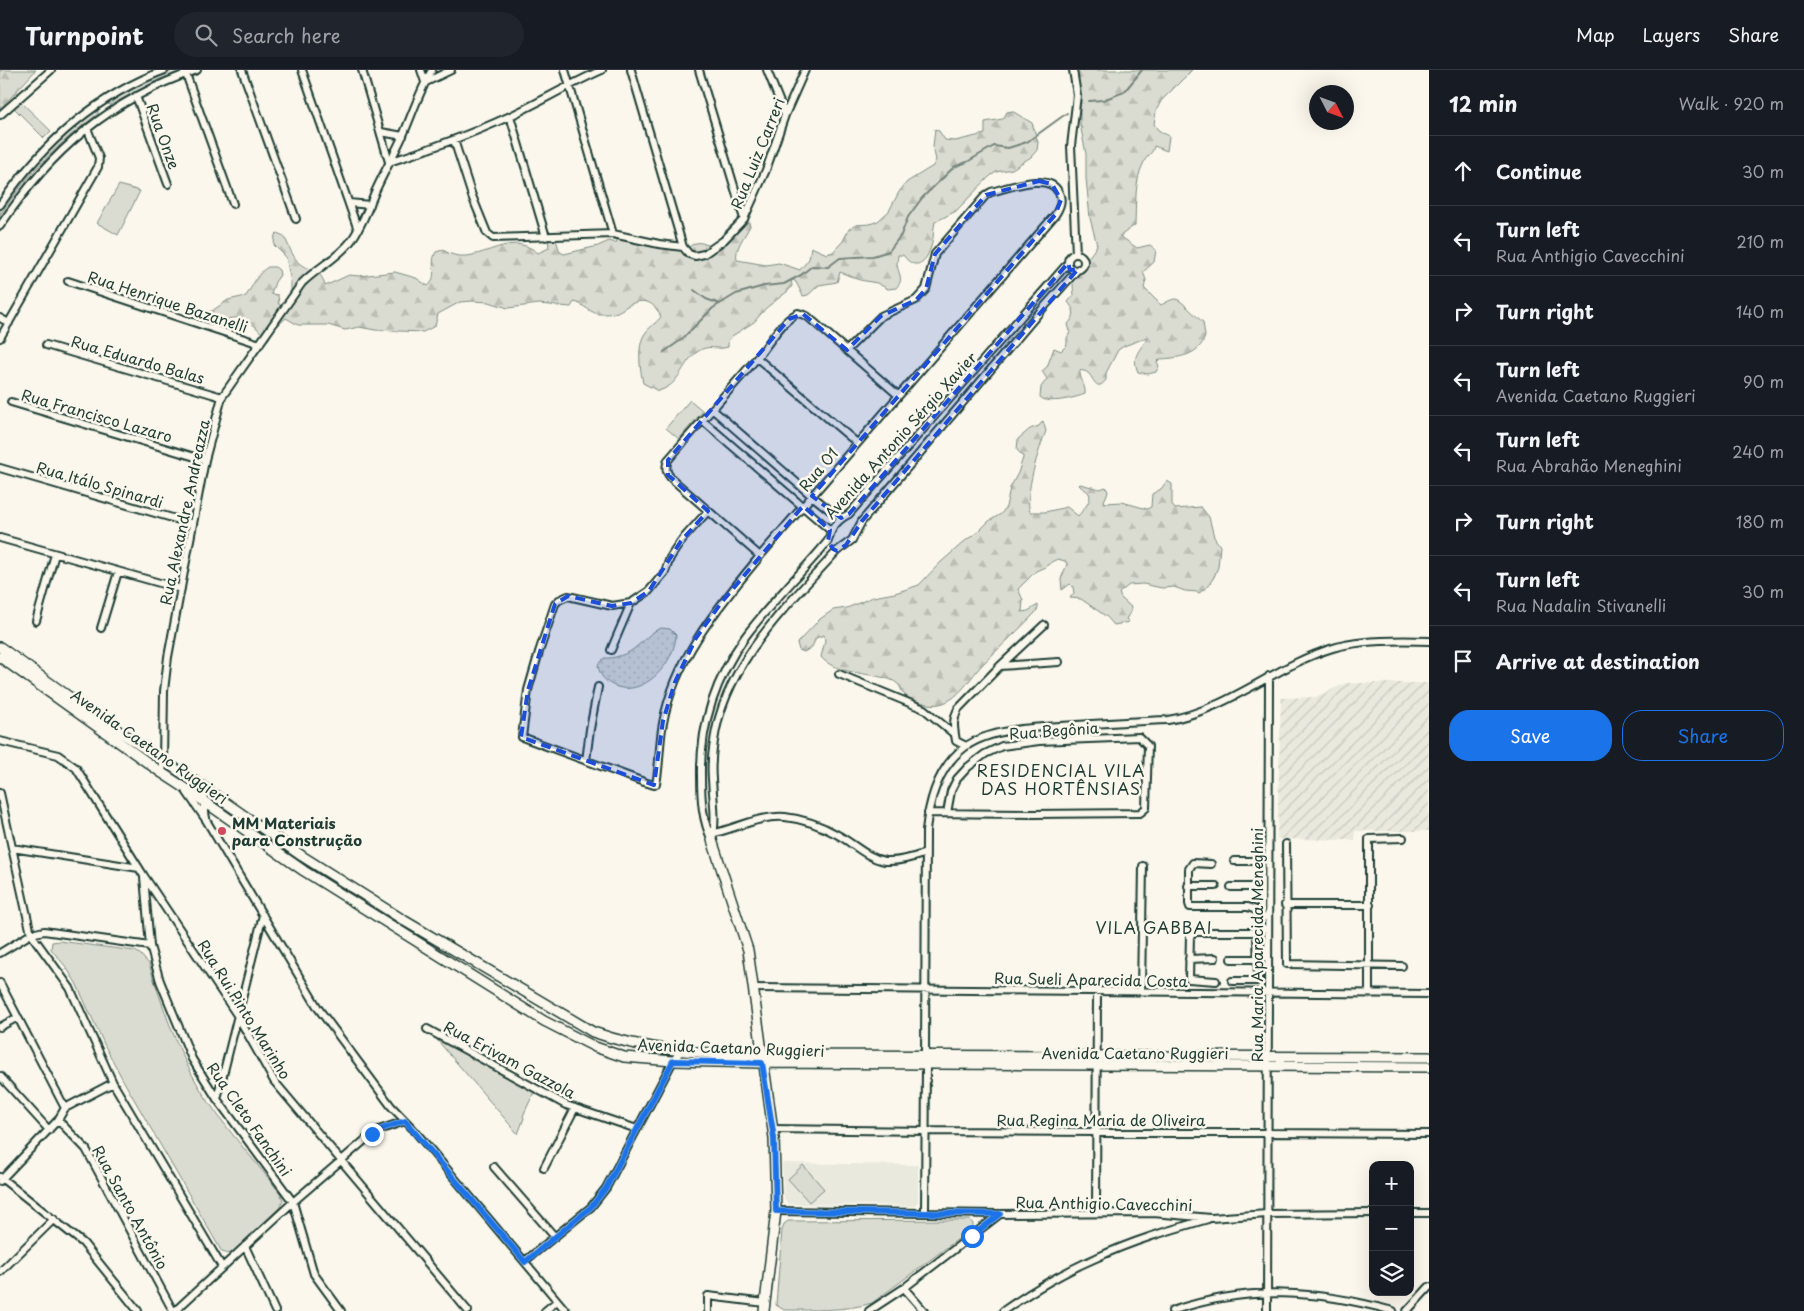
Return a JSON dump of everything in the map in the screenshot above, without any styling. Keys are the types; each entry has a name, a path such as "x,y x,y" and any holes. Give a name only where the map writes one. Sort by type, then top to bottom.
{"main road":[{"name":"Avenida Caetano Ruggieri","path":"0,647 93,714 302,856 397,916 593,1032 621,1042 680,1052 762,1059"},
{"name":"Avenida Caetano Ruggieri","path":"0,657 162,773 304,871 544,1021 595,1047 624,1057 673,1061 762,1059 1268,1061 1429,1057"},
{"path":"711,836 748,950 776,1162 776,1211 765,1307"},
{"name":"Avenida Caetano Ruggieri","path":"1268,1061 1429,1067"}],"street":[{"path":"0,116 51,70"},
{"path":"0,205 42,151 73,123 102,101 151,75 165,70"},
{"path":"0,226 46,166 66,145 87,128 108,112 136,96 197,70"},
{"path":"242,70 296,219"},
{"path":"302,70 358,230"},
{"path":"362,70 389,162 454,140 510,116 602,70"},
{"path":"421,70 425,82 451,70"},
{"name":"Rua Alexandre Andreazza","path":"162,773 164,762 164,691 168,657 205,460 222,397 302,283 350,243 403,136 425,82 432,70"},
{"path":"565,70 613,234"},
{"path":"631,70 683,247"},
{"path":"700,70 744,219"},
{"path":"768,70 785,115"},
{"name":"Rua Luiz Carreri","path":"454,140 487,233 494,238 613,234 658,244 683,247 695,256 704,254 724,240 744,219 766,170 785,115 806,70"},
{"path":"1073,70 1077,95 1071,146 1076,254"},
{"path":"186,74 233,204"},
{"name":"Rua Onze","path":"136,96 168,184"},
{"path":"102,101 108,112"},
{"path":"510,116 546,237"},
{"path":"0,338 98,167 99,158 87,128"},
{"path":"381,132 403,136"},
{"name":"Rua 01","path":"586,761 654,785 657,782 663,721 675,682 696,638 721,603 760,556 1055,215 1060,205 1060,193 1052,184 1039,181 991,192 986,195 935,254 926,289 916,300 881,316 847,350"},
{"path":"349,203 370,205"},
{"path":"1076,254 1082,257 1083,262 1082,266 1078,269 1071,268 1068,263 1071,256 1076,254"},
{"name":"Avenida Antonio Sérgio Xavier","path":"711,836 701,796 700,763 706,720 720,678 746,635 828,541 830,530 842,518 850,514 1068,263"},
{"name":"Avenida Antonio Sérgio Xavier","path":"711,836 714,808 712,776 714,740 724,701 739,669 761,638 837,551 852,540 862,521 1036,315 1078,269"},
{"name":"Rua Henrique Bazanelli","path":"68,281 260,344"},
{"path":"760,556 672,479 666,470 668,460 757,358 788,319 798,313 807,316 898,395"},
{"path":"0,318 9,323"},
{"name":"Rua Eduardo Balas","path":"46,345 222,397"},
{"path":"757,358 857,443"},
{"name":"Rua Francisco Lazaro","path":"11,402 205,460"},
{"path":"712,409 812,496 842,518"},
{"path":"702,420 830,530"},
{"name":"Rua Itálo Spinardi","path":"0,468 193,524"},
{"path":"598,687 586,761 521,736 528,690 538,652 555,604 564,597 573,596 612,606 631,603 649,591 665,572 670,558 681,542 708,511"},
{"path":"850,514 862,521"},
{"path":"0,538 180,589"},
{"path":"828,541 830,546 837,551"},
{"path":"36,621 55,554"},
{"path":"101,628 118,572"},
{"path":"610,650 631,603"},
{"path":"966,746 956,741 953,727 958,709 1044,625"},
{"path":"925,1212 926,853 928,812 937,782 953,758 966,746 991,735 1028,728 1183,718 1228,698 1310,656 1335,647 1360,643 1429,641"},
{"path":"1000,666 1059,662"},
{"path":"839,674 924,709 955,734"},
{"name":"Rua Maria Aparecida Meneghini","path":"1267,1311 1269,676"},
{"name":"Rua Begônia","path":"1139,737 1145,742 1148,752 1146,808 1143,812 1136,815 947,813 950,791 957,779 968,767 985,754 1002,746 1039,741 1139,737"},
{"name":"Rua Rui Pinto Marinho","path":"0,741 58,755 76,768 144,876 238,1015 274,1081 468,1311"},
{"path":"182,786 206,820 318,1008 391,1106 566,1311"},
{"path":"206,789 204,801 206,820"},
{"path":"0,792 31,934 70,988 113,1083 222,1268"},
{"path":"928,812 947,813"},
{"path":"711,836 755,821 783,817 807,821 839,835 867,854 884,861 902,861 926,853"},
{"path":"1369,994 1369,839 1403,838"},
{"path":"1286,844 1285,905 1287,964 1402,966"},
{"path":"12,848 139,868"},
{"path":"1234,861 1256,861 1261,865 1261,917"},
{"path":"1211,864 1193,863 1189,869 1190,907 1248,907 1256,910 1261,917 1268,918"},
{"path":"1141,991 1143,866"},
{"name":"Rua Cleto Fanchini","path":"144,876 150,946 160,980 192,1059 216,1098 293,1202 314,1274 342,1311"},
{"path":"1188,886 1216,886"},
{"path":"1231,887 1260,887"},
{"path":"1285,905 1370,905"},
{"path":"216,1098 263,915"},
{"path":"1216,981 1189,979 1190,936 1192,933 1257,932 1260,929 1268,928"},
{"path":"0,953 31,934 44,931 150,946"},
{"path":"1232,981 1258,980 1257,932"},
{"path":"1189,959 1215,958"},
{"path":"1231,959 1258,959"},
{"path":"0,983 65,1108"},
{"name":"Rua Sueli Aparecida Costa","path":"753,988 1429,994"},
{"path":"1096,1213 1097,991"},
{"path":"0,1027 18,1017"},
{"name":"Rua Erivam Gazzola","path":"427,1029 548,1096 575,1108 637,1129"},
{"path":"525,1262 597,1202 673,1061 680,1052"},
{"path":"0,1076 49,1130"},
{"path":"113,1083 65,1108 49,1130 1,1179 83,1243 138,1311"},
{"path":"544,1168 575,1108"},
{"name":"Rua Santo Antônio","path":"58,1120 86,1149 174,1311"},
{"path":"174,1311 293,1202 376,1131 405,1121"},
{"name":"Rua Regina Maria de Oliveira","path":"772,1129 925,1132 1096,1131 1429,1134"},
{"path":"494,1167 554,1238"},
{"name":"Rua Anthigio Cavecchini","path":"776,1211 1000,1214 1153,1213 1211,1218 1268,1214 1369,1213"},
{"path":"1414,1213 1429,1213"},
{"path":"869,1311 904,1288 1000,1214"},
{"path":"1003,1311 1058,1277 1095,1258 1165,1232 1211,1218"},
{"path":"0,1272 54,1219"},
{"path":"245,1246 275,1311"},
{"path":"1407,1311 1429,1287"},
{"path":"904,1288 924,1311"},
{"path":"1172,1311 1226,1297 1267,1292 1330,1296 1393,1311"},
{"path":"708,1311 708,1296 765,1307"},
{"path":"545,1311 557,1301"}],"highlighted area":[{"path":"1039,181 1052,184 1061,200 1055,215 812,496 841,518 849,514 1068,263 1070,270 1078,269 862,521 846,545 837,551 833,549 828,541 830,530 803,506 721,603 696,638 675,682 663,721 654,785 521,737 528,690 555,604 568,596 612,606 631,603 649,591 681,541 708,511 668,475 668,460 789,319 803,314 847,350 881,316 916,300 926,289 935,254 986,195"}],"shaded area":[{"path":"1346,683 1429,683 1429,831 1355,831 1355,840 1277,839 1281,698 1315,697"},
{"path":"782,1163 918,1165 918,1201 914,1206 789,1204 784,1199"}],"green space":[{"path":"0,70 36,70 0,109"},
{"path":"173,70 184,70 158,80 110,105 108,104 156,76"},
{"path":"1068,70 1192,70 1161,101 1156,111 1154,124 1158,130 1169,136 1167,151 1154,146 1145,160 1137,185 1135,225 1120,236 1137,248 1150,245 1156,250 1154,262 1143,272 1146,280 1144,288 1161,305 1174,299 1182,302 1203,322 1205,336 1202,343 1193,352 1180,357 1160,359 1157,362 1159,366 1156,372 1148,374 1138,372 1135,361 1137,353 1148,337 1124,346 1118,350 1106,373 1106,380 1103,384 1097,385 1088,373 1080,370 1085,394 1055,401 1040,397 1041,387 1047,379 1042,371 1047,367 1054,348 1061,351 1067,345 1067,338 1070,332 1068,324 1074,313 1068,302 1074,295 1074,277 1076,271 1097,245 1090,218 1086,154 1080,124 1080,102"},
{"path":"21,102 51,131 44,138 14,108"},
{"path":"96,110 98,114 70,136 45,160 21,186 0,215 0,211 6,201 43,156"},
{"path":"1012,111 1032,123 1038,142 1037,150 1031,157 1012,169 996,172 956,211 935,222 933,240 925,259 917,264 913,264 903,255 898,255 897,264 901,279 896,288 888,289 877,283 860,280 840,272 837,282 819,285 808,295 803,296 796,282 791,279 792,286 788,291 766,308 754,322 732,336 728,341 728,347 701,349 691,357 671,384 658,391 643,383 640,365 640,346 644,335 661,317 655,307 643,301 633,303 610,314 594,313 581,304 574,302 571,307 539,304 508,308 489,302 460,302 438,314 435,326 423,332 375,330 359,327 345,330 328,325 298,325 286,318 273,330 268,340 247,320 236,318 222,320 206,314 228,300 246,296 258,276 268,267 275,267 279,270 280,275 275,282 271,294 278,295 279,304 281,307 284,306 291,292 291,282 286,257 274,245 277,233 284,236 297,261 305,267 316,271 321,276 325,286 349,275 359,276 395,272 416,278 428,286 434,274 433,261 436,252 443,250 455,255 467,256 514,244 526,246 538,253 549,248 548,237 550,235 556,240 560,252 564,254 598,246 609,241 616,243 619,235 663,240 678,250 684,251 696,243 714,246 727,229 744,217 748,219 750,226 738,247 737,260 766,265 779,263 800,270 809,259 811,247 827,254 833,252 843,241 849,229 856,225 870,224 878,221 889,211 899,192 907,182 933,166 936,160 933,147 935,129 939,131 945,140 955,141 985,134 985,122 1003,119 1007,112"},
{"path":"119,185 140,191 118,235 97,223"},
{"path":"690,400 703,411 679,439 666,428"},
{"path":"1043,421 1046,431 1036,460 1031,483 1029,495 1030,512 1045,512 1067,507 1078,516 1090,499 1088,492 1080,484 1100,489 1106,487 1108,492 1105,503 1122,502 1147,509 1151,507 1152,494 1161,489 1167,481 1172,484 1172,505 1175,509 1201,507 1209,517 1214,537 1220,546 1218,567 1208,586 1198,594 1198,592 1185,591 1174,587 1162,588 1143,584 1129,585 1119,593 1121,598 1131,607 1131,611 1126,619 1129,622 1114,625 1107,617 1081,599 1070,598 1074,593 1073,587 1070,584 1062,590 1061,579 1067,564 1065,561 1058,559 1053,561 1036,571 1018,589 1023,600 1022,612 1038,605 1035,613 980,667 955,697 947,702 938,704 925,703 909,698 903,693 898,684 890,679 841,669 826,662 821,657 825,641 824,635 816,638 812,647 804,652 799,650 797,643 820,619 833,610 847,608 873,597 895,593 919,585 965,541 989,521 1001,514 1006,507 1010,488 1023,458 1017,450 1018,439 1030,429 1039,426"},
{"path":"661,628 670,629 676,635 673,650 660,672 647,682 632,688 619,687 607,682 600,672 598,665 604,658 616,657 633,650"},
{"path":"59,941 135,951 149,964 177,1043 199,1087 228,1128 280,1193 283,1200 280,1207 233,1252 229,1254 222,1252 123,1080 76,983 51,949 52,942"},
{"path":"432,1034 534,1092 523,1116 518,1134"},
{"path":"803,1165 824,1189 809,1202 788,1179"},
{"path":"970,1220 973,1228 872,1303 840,1309 817,1310 784,1310 776,1305 782,1230 784,1224 788,1221"}],"waterway":[{"path":"1089,101 1103,100 1124,92 1142,70"},
{"path":"664,352 681,340 713,308 736,294 764,286 784,284 801,275 812,266 828,267 840,258 873,256 889,251 901,235 908,217 922,198 954,167 967,162 994,146 1008,148 1027,142 1067,113"},
{"path":"694,290 706,299 720,304"}],"place":[{"name":"MM Materiais para Construção","path":"222,831"}],"district":[{"name":"RESIDENCIAL VILA DAS HORTÊNSIAS","path":"1061,779"},
{"name":"VILA GABBAI","path":"1154,927"}],"route":[{"path":"372,1134 405,1121 525,1262 597,1202 673,1061 762,1063 774,1138 776,1211 1000,1214 972,1236"}]}
